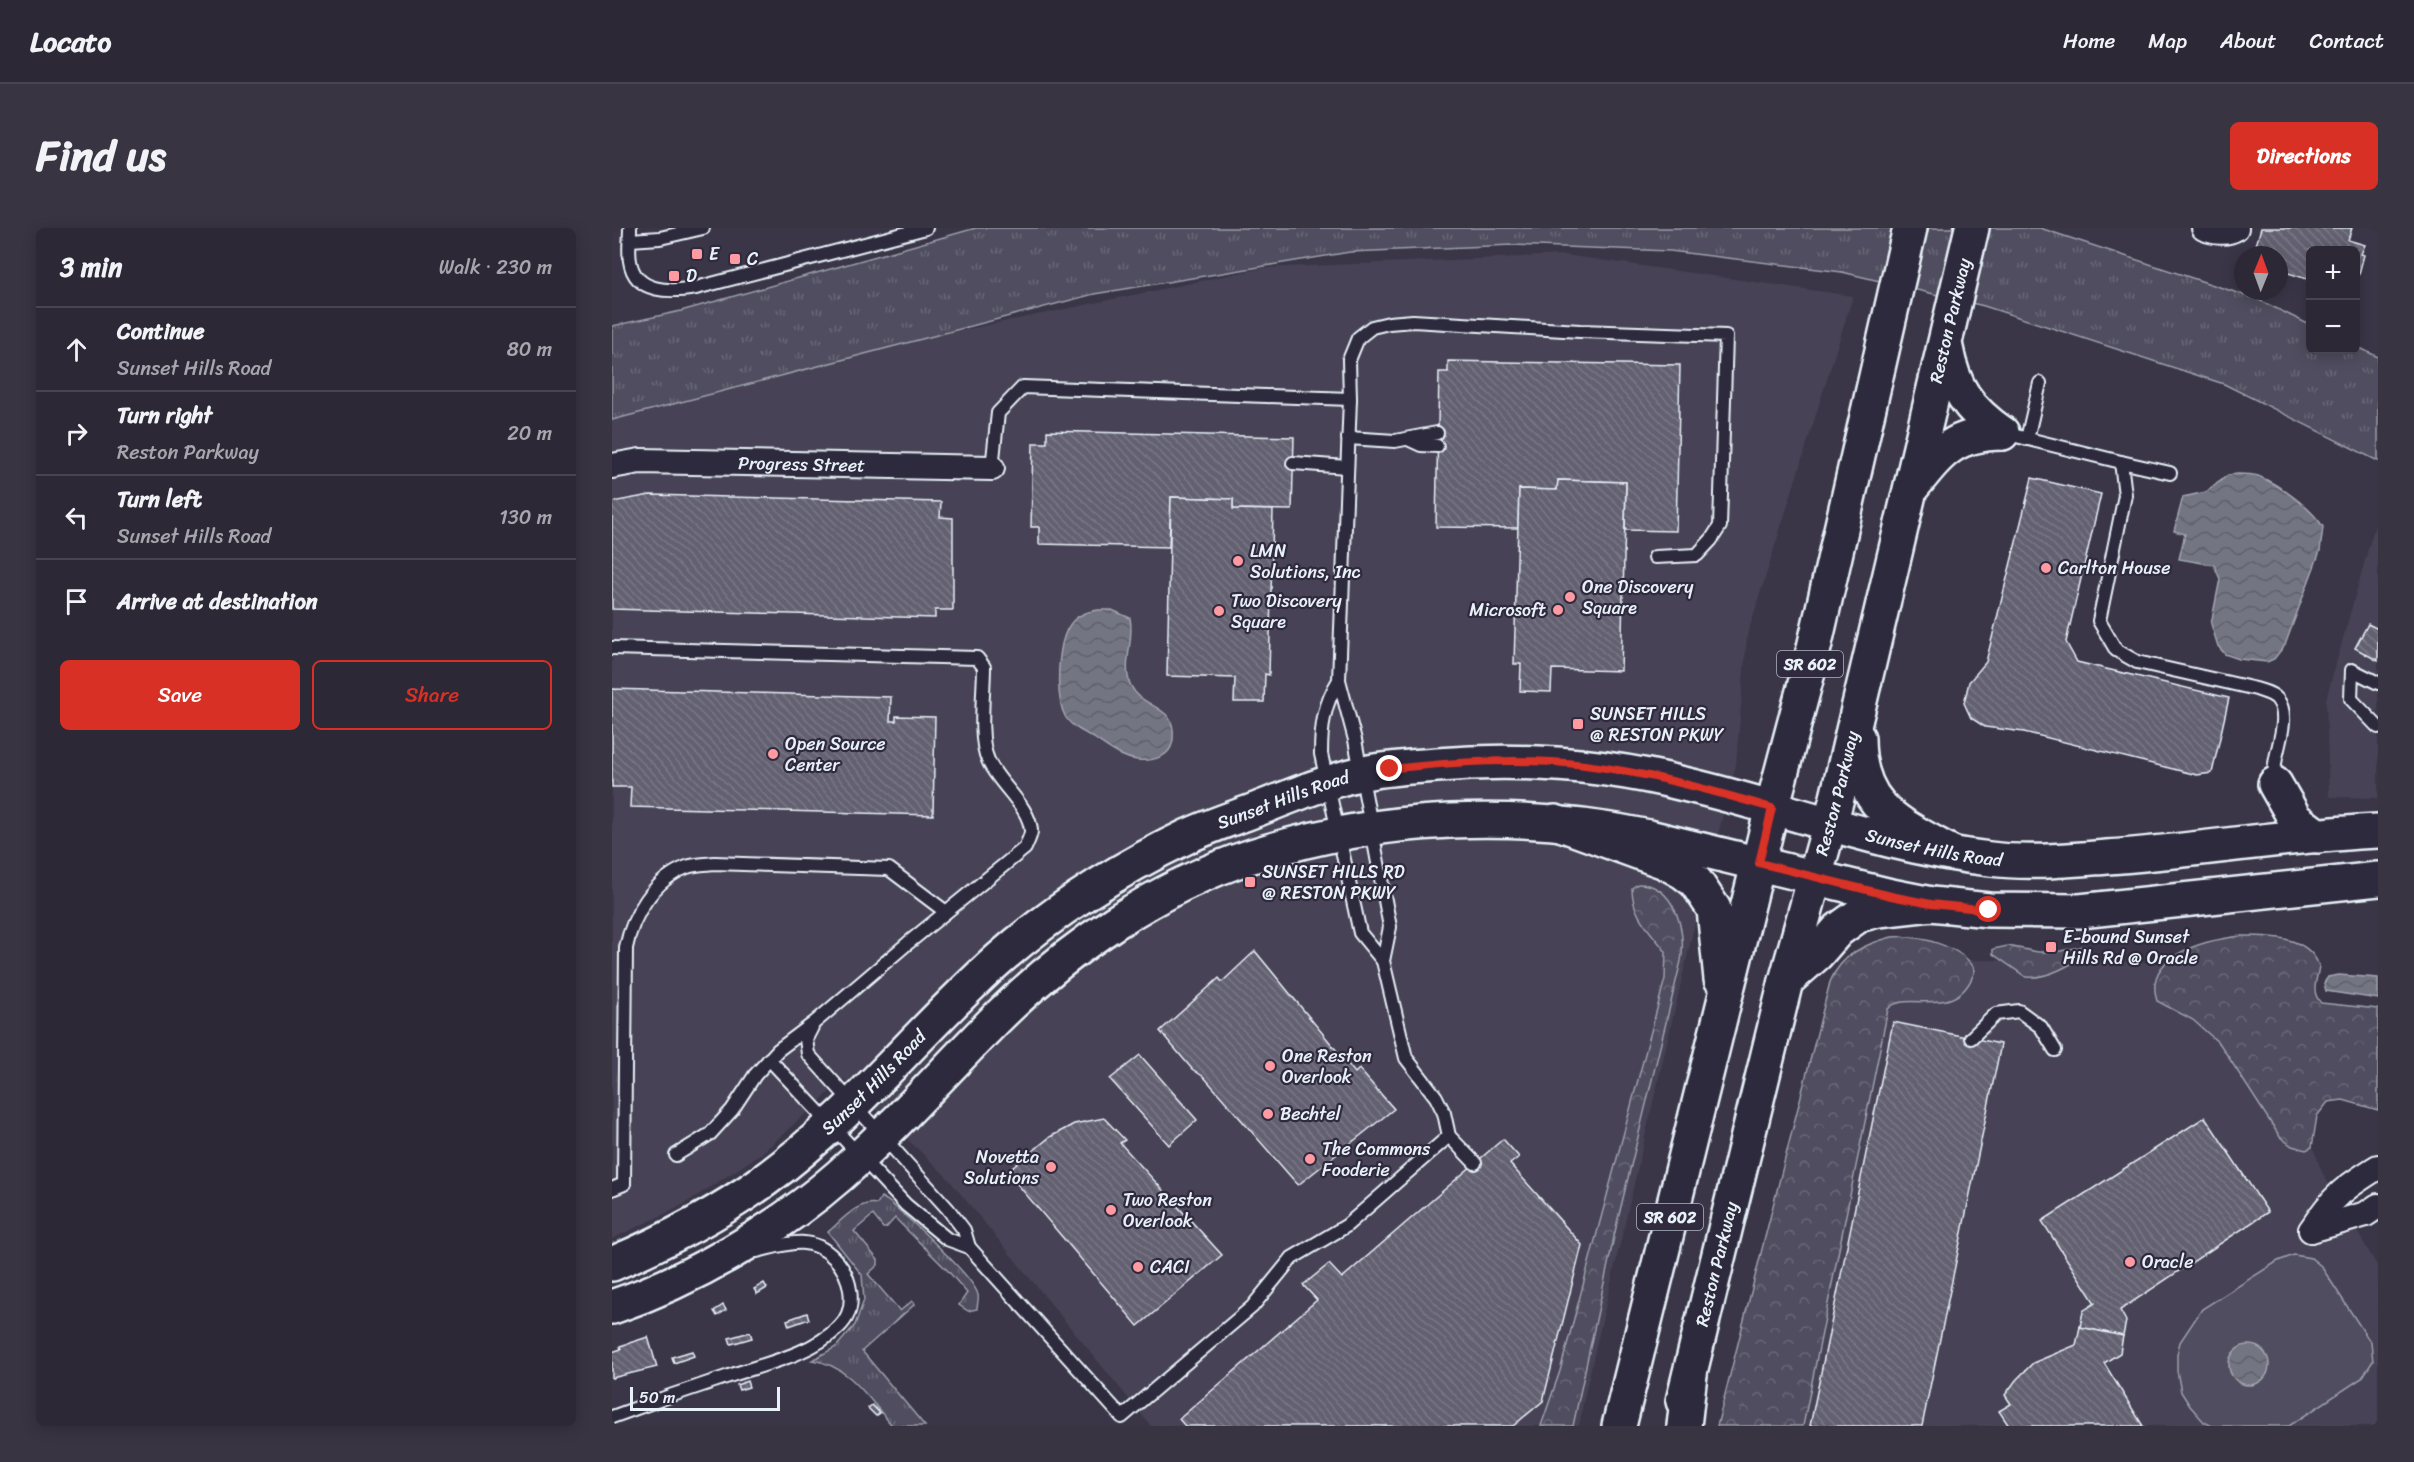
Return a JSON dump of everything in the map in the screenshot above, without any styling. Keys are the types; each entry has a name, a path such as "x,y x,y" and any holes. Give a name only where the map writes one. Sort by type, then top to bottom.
{"main road":[{"name":"SR 602","path":"1619,1426 1772,808 1811,661 1911,228"},
{"name":"Reston Parkway","path":"1677,1426 1786,981 1830,825 1972,228"},
{"path":"1947,333 1950,370 1959,391 1986,422 2015,436"},
{"path":"1910,491 1944,450 1968,437 1983,434 2015,436"},
{"path":"1858,710 1858,750 1866,786 1884,812 1952,853"},
{"name":"Sunset Hills Road","path":"612,1264 664,1241 718,1211 766,1180 842,1114 995,963 1032,931 1081,897 1127,867 1189,835 1326,784 1361,774 1457,763 1504,761 1584,765 1637,773 1874,837 1993,860 2046,861 2165,853 2246,842 2378,831"},
{"path":"2275,784 2295,819 2318,836"},
{"path":"2246,842 2275,784"},
{"path":"612,1306 675,1281 760,1235 837,1178 883,1135 997,1018 1067,957 1132,912 1210,873 1251,856 1372,829 1449,821 1556,822 1612,829 1891,896 1931,904 1989,910 2080,911 2378,879"},
{"path":"1556,822 1665,862 1696,882 1714,909 1723,1009"},
{"path":"1786,981 1817,954 1838,930 1859,915 1878,910 1931,904"},
{"path":"1684,1426 1690,1374"}],"street":[{"path":"2204,228 2231,232 2236,228"},
{"name":"Progress Street","path":"612,466 640,461 992,468"},
{"path":"2378,1167 2346,1187 2328,1205 2311,1230 2366,1214 2378,1206"}],"lane":[{"path":"703,228 660,238 630,234 630,261 635,278 647,286 662,290 678,291 696,288 926,228"},
{"path":"1474,1163 1449,1136 1444,1113 1436,1097 1406,1058 1383,961 1390,927 1355,740 1339,680 1350,399 1349,360 1358,338 1372,327 1413,321 1569,331 1726,336 1720,526 1712,540 1697,555 1655,556"},
{"path":"2040,383 2015,436 2170,473"},
{"path":"992,468 998,413 1023,387 1350,399"},
{"path":"1348,438 1395,441 1437,440"},
{"path":"2121,462 2125,495 2099,621 2116,650 2137,662 2272,694 2279,701 2283,710 2275,765 2275,784"},
{"path":"1293,463 1347,467"},
{"path":"612,648 976,658 984,667 983,729 986,758 996,776 1029,819 1031,833 1024,848 814,1023 778,1050 756,1075 732,1110 710,1134 676,1155"},
{"path":"2378,682 2352,670 2351,699 2378,727"},
{"path":"1339,680 1328,699 1321,730 1321,754 1337,836 1360,933 1383,961"},
{"path":"612,1189 624,1184 626,948 629,931 652,893 669,878 686,867 715,863 889,869 946,912"},
{"path":"1971,1038 1996,1014 2019,1011 2041,1027 2055,1050"},
{"path":"814,1023 806,1039 808,1054 842,1114 860,1157 906,1205 947,1239 969,1247"},
{"path":"769,1059 842,1114 883,1135 948,1209 964,1230 969,1247 1122,1417 1252,1307 1292,1258 1346,1226 1449,1136"},
{"path":"612,1417 810,1348 841,1326 849,1310 851,1294 849,1280 840,1264 817,1244 788,1243 715,1261"}],"shaded area":[{"path":"1565,255 1853,296 1747,636 1736,765 1695,923 1579,1426 1151,1426 946,1176 844,1079 761,1154 681,1206 612,1239 612,403 1263,268"},
{"path":"2378,514 2378,798 2329,797 2326,699"},
{"path":"1866,959 2248,963 2322,1172 2378,1267 2378,1426 1760,1426"}],"green space":[{"path":"976,228 2040,228 2234,292 2234,300 2259,300 2306,323 2306,354 2360,354 2360,348 2378,357 2378,461 2224,384 1984,306 1842,272 1670,251 1512,245 1350,252 1094,294 612,420 612,326 681,311"},
{"path":"1638,884 1661,891 1669,900 1680,923 1681,961 1617,1223 1573,1426 1541,1426 1560,1371 1665,979 1666,952 1643,923 1635,907 1632,888"},
{"path":"2241,936 2286,939 2306,948 2314,956 2319,966 2315,990 2321,1003 2378,1009 2378,1110 2343,1100 2328,1102 2317,1116 2312,1147 2306,1150 2292,1146 2280,1137 2220,1044 2193,1020 2157,1001 2155,985 2159,972 2168,961 2196,946"},
{"path":"1892,937 1938,943 1961,954 1975,970 1967,986 1957,996 1944,1001 1906,1002 1888,1009 1803,1426 1717,1426 1830,982 1840,965 1855,952 1872,943"},
{"path":"2008,946 2038,952 2056,952 2084,946 2089,953 2050,974 2026,977 1993,954 1993,949"},
{"path":"881,1197 909,1219 953,1261 974,1286 978,1295 977,1309 968,1311 959,1305 967,1293 895,1218 886,1228 883,1228 873,1215 854,1231 878,1260 878,1265 868,1274 900,1311 912,1301 915,1304 862,1351 925,1426 889,1426 891,1424 857,1384 837,1368 812,1360 836,1347 855,1325 864,1300 862,1275 828,1232 850,1212 863,1205 877,1204"},
{"path":"2294,1255 2311,1258 2321,1266 2371,1343 2373,1361 2362,1378 2289,1426 2212,1426 2204,1422 2181,1392 2177,1371 2180,1342 2202,1309 2278,1261"}],"water":[{"path":"2228,475 2258,476 2275,485 2294,497 2323,527 2320,551 2285,645 2274,659 2267,662 2239,659 2225,654 2218,646 2211,624 2220,579 2214,565 2179,559 2185,534 2174,531 2183,497 2206,492"},
{"path":"1112,610 1130,618 1131,635 1127,670 1131,686 1136,694 1165,713 1173,728 1171,747 1160,757 1136,760 1121,755 1074,726 1062,709 1059,671 1064,637 1074,620 1090,611"},
{"path":"2339,975 2378,978 2378,999 2326,991 2324,983 2328,977"},
{"path":"2249,1345 2257,1346 2263,1351 2268,1357 2268,1373 2263,1379 2257,1384 2249,1385 2241,1384 2235,1379 2230,1373 2229,1365 2230,1357 2235,1351 2241,1346"}],"building":[{"path":"2261,228 2352,228 2348,240 2365,245 2361,254 2364,255 2360,270 2360,246 2306,246 2306,279 2288,273 2288,246 2256,246"},
{"path":"1448,361 1680,365 1676,531 1625,530 1626,482 1558,480 1557,490 1519,489 1518,528 1436,527 1439,372 1448,372"},
{"path":"1047,431 1294,437 1292,510 1233,509 1233,499 1171,497 1169,547 1039,544 1039,527 1031,527 1033,443 1047,443"},
{"name":"Carlton House","path":"2032,478 2101,494 2066,642 2077,662 2229,698 2212,773 2197,775 2024,732 1985,727 1971,718 1964,703 1969,682 1986,662"},
{"name":"One Discovery Square","path":"1558,480 1626,482 1621,671 1552,669 1551,692 1520,691 1521,664 1514,664 1519,489 1557,490"},
{"path":"650,495 941,502 940,517 953,518 953,610 935,610 935,618 612,609 612,502"},
{"name":"Two Discovery Square","path":"1171,497 1233,499 1233,509 1273,510 1269,675 1265,674 1264,702 1234,702 1235,678 1167,676"},
{"path":"2368,624 2378,629 2378,661 2355,648"},
{"name":"Open Source Center","path":"612,689 891,697 890,721 896,721 896,716 935,717 933,815 630,807 631,787 612,787"},
{"name":"One Reston Overlook","path":"1255,951 1355,1073 1359,1069 1394,1109 1298,1185 1204,1077 1192,1069 1160,1031 1219,978 1222,982"},
{"path":"1893,1022 2001,1044 1922,1426 1810,1426"},
{"path":"1140,1055 1197,1120 1169,1145 1110,1079"},
{"name":"Oracle","path":"2205,1117 2268,1212 2120,1310 2126,1321 2123,1336 2080,1327 2083,1311 2095,1303 2042,1221"},
{"name":"Two Reston Overlook","path":"1104,1118 1125,1140 1120,1143 1222,1255 1138,1326 1007,1172 1050,1137 1074,1124"},
{"path":"1503,1139 1519,1157 1510,1164 1582,1245 1543,1401 1513,1426 1185,1426 1179,1419 1317,1300 1303,1285 1329,1264 1342,1278"},
{"path":"764,1283 767,1288 757,1294 754,1289"},
{"path":"723,1305 726,1310 717,1316 714,1311"},
{"path":"807,1313 809,1319 789,1326 787,1320"},
{"path":"2080,1327 2123,1336 2120,1353 2104,1363 2143,1426 2009,1426 1999,1411 2011,1404 2005,1395 2033,1363 2076,1345"},
{"path":"750,1332 752,1338 731,1344 729,1338"},
{"path":"648,1337 657,1367 612,1378 612,1352 621,1349 620,1346"},
{"path":"692,1351 694,1356 674,1363 672,1357"},
{"path":"747,1381 749,1387 739,1390 737,1385"},
{"path":"872,1405 880,1413 876,1416 868,1408"}],"place":[{"name":"E","path":"697,254"},
{"name":"C","path":"735,259"},
{"name":"D","path":"674,276"},
{"name":"LMN Solutions, Inc","path":"1238,561"},
{"name":"Carlton House","path":"2046,568"},
{"name":"One Discovery Square","path":"1570,597"},
{"name":"Microsoft","path":"1558,610"},
{"name":"Two Discovery Square","path":"1219,611"},
{"name":"SUNSET HILLS @ RESTON PKWY","path":"1578,724"},
{"name":"Open Source Center","path":"773,754"},
{"name":"SUNSET HILLS RD @ RESTON PKWY","path":"1250,882"},
{"name":"E-bound Sunset Hills Rd @ Oracle","path":"2051,947"},
{"name":"One Reston Overlook","path":"1270,1066"},
{"name":"Bechtel","path":"1268,1114"},
{"name":"The Commons Fooderie","path":"1310,1159"},
{"name":"Novetta Solutions","path":"1051,1167"},
{"name":"Two Reston Overlook","path":"1111,1210"},
{"name":"Oracle","path":"2130,1262"},
{"name":"CACI","path":"1138,1267"}],"route":[{"path":"1390,769 1457,763 1544,762 1637,773 1691,785 1772,808 1759,863 1891,896 1931,904 1989,910"}]}
